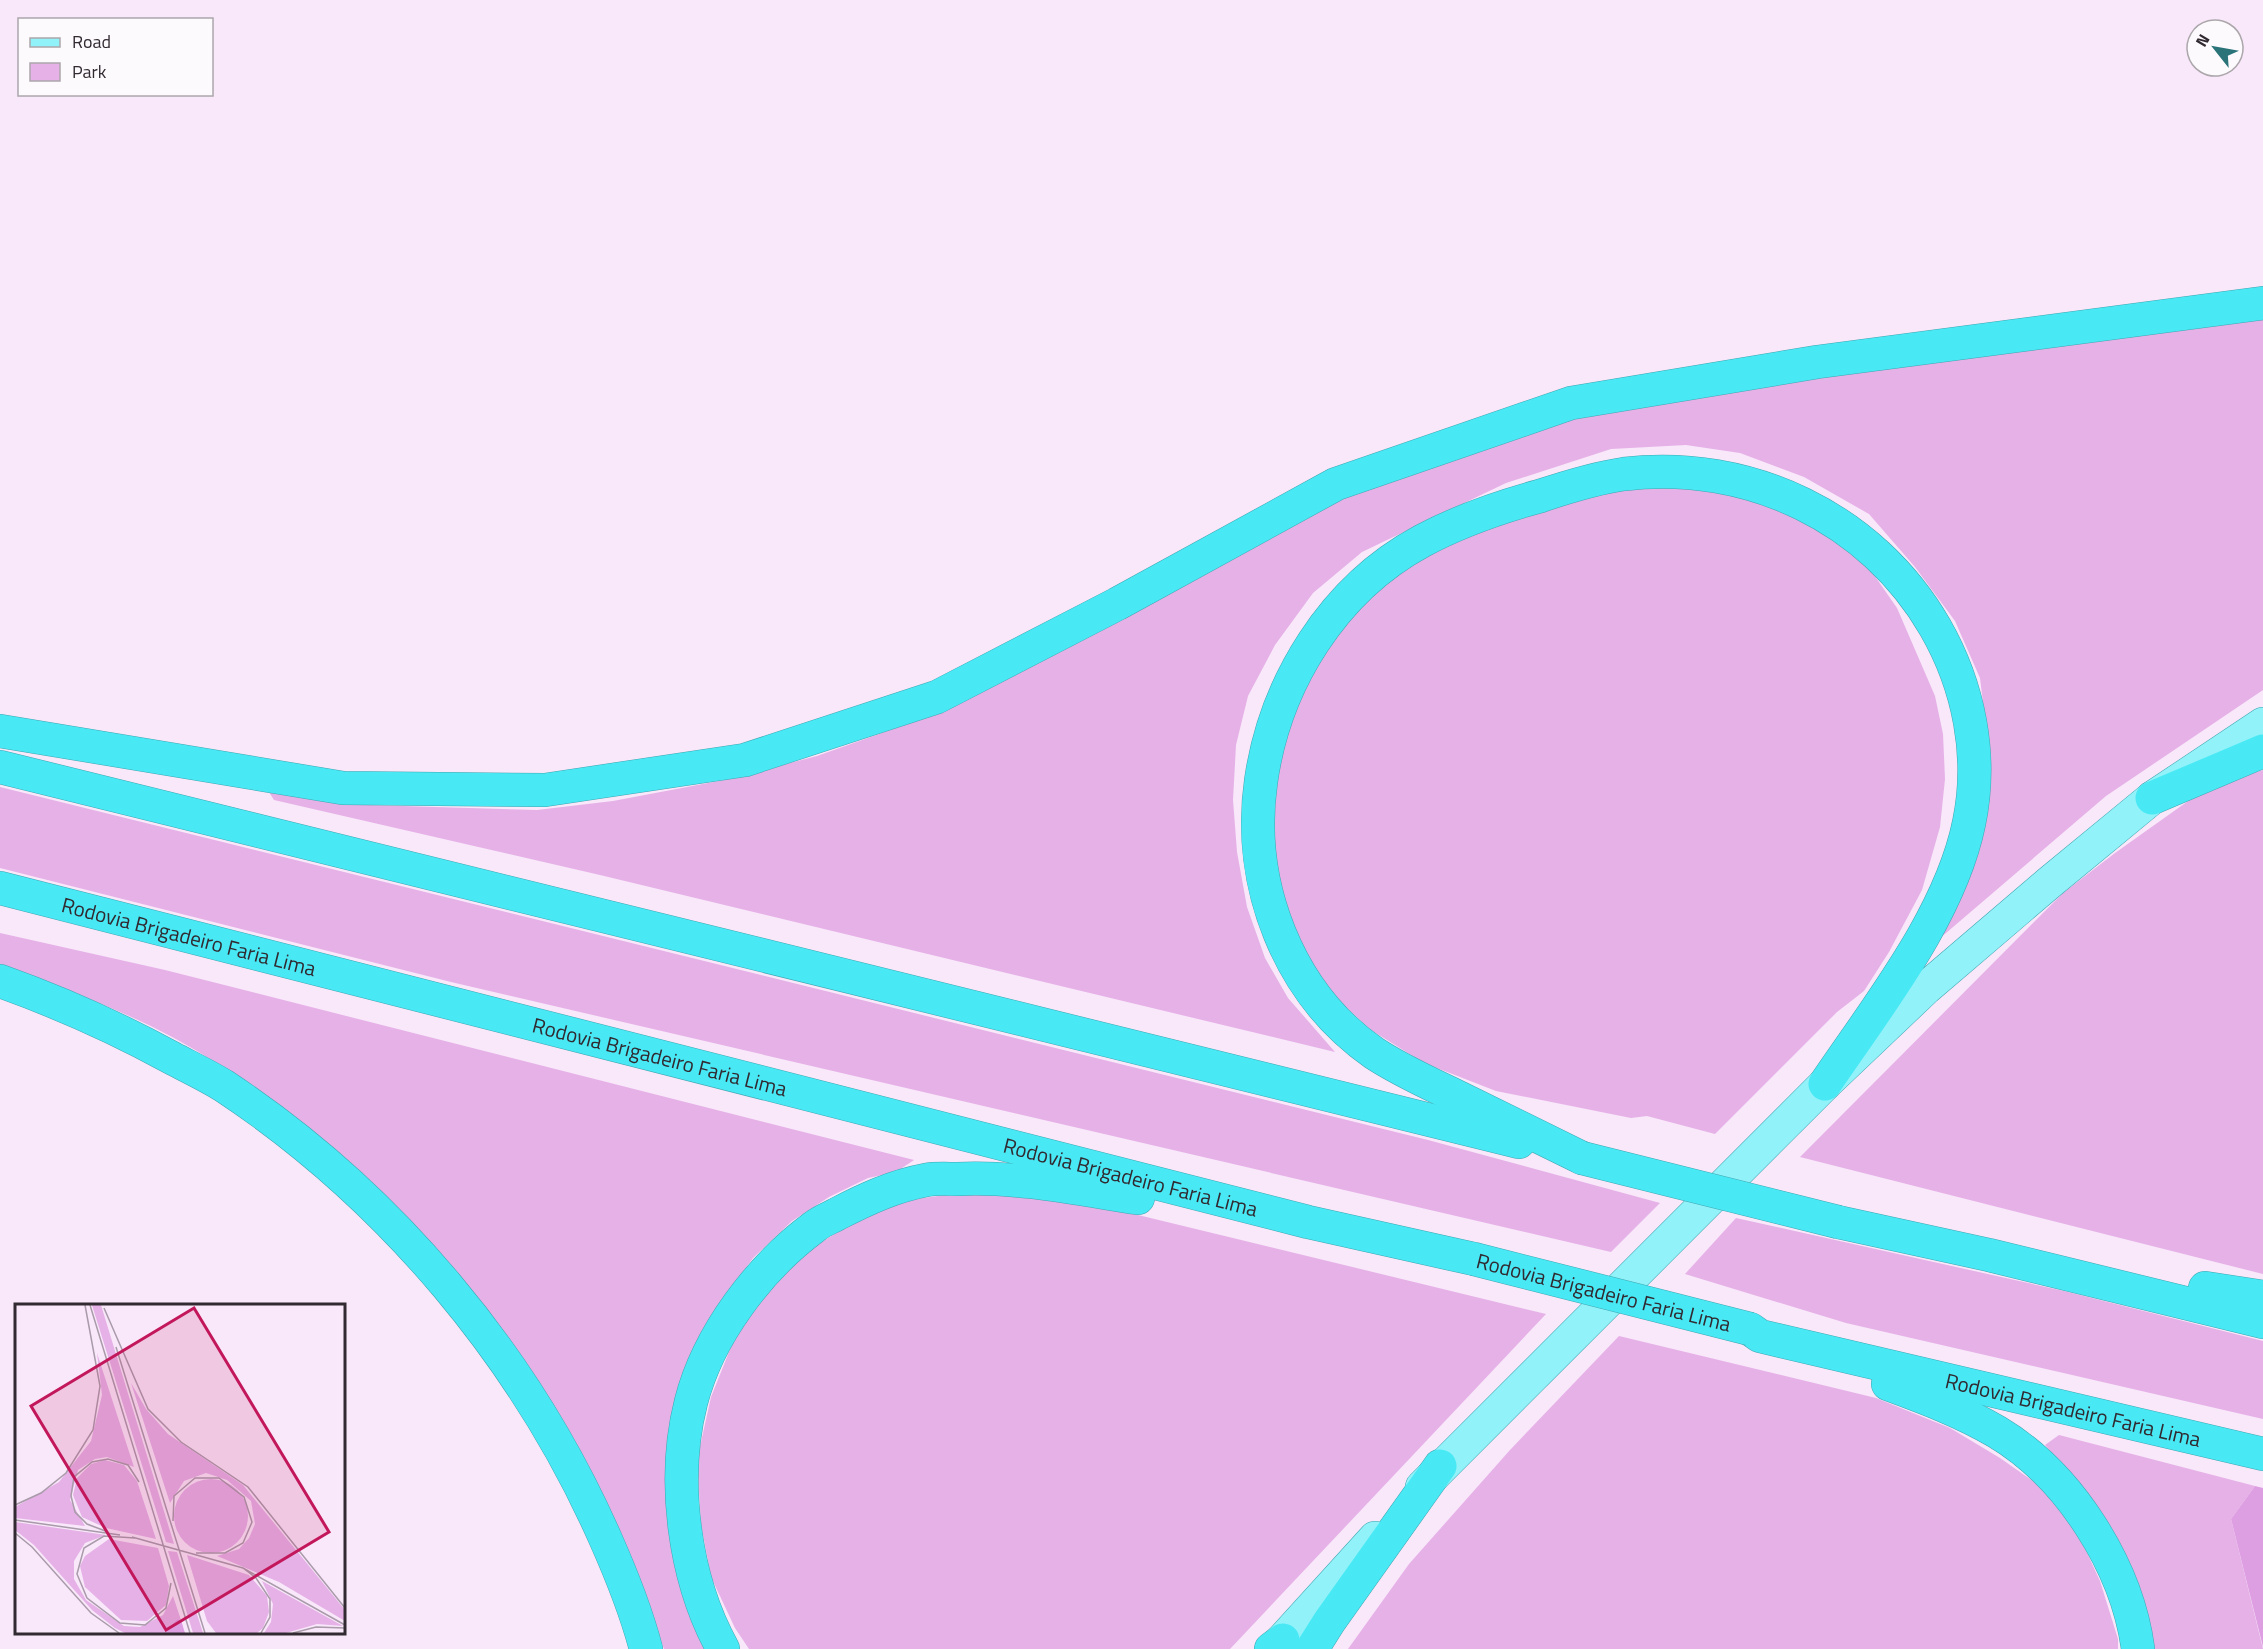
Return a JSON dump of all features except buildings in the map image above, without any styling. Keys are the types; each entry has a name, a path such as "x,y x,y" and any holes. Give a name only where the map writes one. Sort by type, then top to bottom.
{"highway":[{"path":"0,731 343,788 545,790 745,760 937,698 1117,604 1336,484 1571,403 1817,362 2263,303"},
{"path":"1582,1158 1413,1076 1374,1052 1338,1022 1308,987 1285,947 1268,904 1259,858 1257,805 1265,752 1281,701 1305,653 1338,610 1376,573 1420,542 1496,508 1576,485 1621,475 1667,471 1702,474 1759,485 1802,502 1848,529 1888,563 1922,604 1948,650 1964,691 1973,734 1975,778 1970,822 1958,864 1905,967 1825,1084"},
{"path":"2151,798 2263,751"},
{"path":"0,766 1838,1222 1989,1255 2263,1322"},
{"name":"Rodovia Brigadeiro Faria Lima","path":"0,888 1308,1222 1474,1259 1755,1333 2263,1454"},
{"path":"0,981 93,1018 222,1085 290,1133 348,1182 401,1234 455,1296 501,1356 550,1431 584,1490 638,1616 646,1649"},
{"path":"723,1649 701,1602 687,1549 683,1494 683,1447 691,1401 708,1356 732,1315 763,1271 815,1226 873,1195 927,1180 992,1177 1308,1222"},
{"path":"1989,1255 2263,1297"},
{"path":"1755,1333 1951,1408 1999,1433 2041,1466 2077,1506 2103,1546 2123,1590 2138,1649"}],"main road":[{"path":"1285,1647 1440,1466 1825,1084 1926,988 2151,798 2263,724"}],"green space":[{"path":"2263,317 2263,690 2106,796 1939,939 1988,744 1980,678 1955,621 1915,567 1869,514 1804,477 1740,453 1686,445 1611,449 1506,483 1362,552 1313,593 1275,645 1248,696 1236,745 1233,800 1237,852 1247,907 1265,958 1288,998 1335,1052 600,875 274,800 269,792 370,805 537,810 613,801 724,780 817,756 896,728 963,697 1336,500 1530,429 1620,407 1749,386"},
{"path":"1683,483 1786,509 1833,538 1872,572 1897,608 1935,696 1943,734 1945,779 1940,827 1922,890 1889,952 1864,991 1837,1012 1715,1134 1647,1116 1631,1118 1496,1091 1424,1063 1371,1030 1326,989 1298,939 1276,888 1269,778 1310,665 1385,577 1490,526 1629,487"},
{"path":"2263,770 2263,1274 1800,1157 2063,893 2191,799 2225,781"},
{"path":"0,787 1428,1140 1660,1203 1611,1252 451,982 0,868"},
{"path":"0,933 165,970 914,1160 896,1172 868,1178 829,1197 792,1221 753,1258 715,1310 692,1358 675,1414 713,1649 664,1649 612,1516 563,1420 500,1332 390,1200 339,1152 294,1116 199,1052 131,1017 0,964"},
{"path":"967,1192 1026,1194 1101,1206 1546,1314 1230,1649 749,1649 735,1628 711,1577 701,1524 697,1460 711,1397 733,1342 759,1299 802,1255 856,1220 909,1200"},
{"path":"1736,1218 2064,1291 2263,1341 2263,1419 1846,1323 1685,1274"},
{"path":"1619,1336 1876,1398 1950,1428 2000,1458 2043,1488 2077,1531 2100,1581 2118,1639 2118,1649 1348,1649 1409,1564 1510,1450"},
{"path":"2059,1435 2255,1486 2231,1519 2263,1649 2148,1649 2117,1543 2088,1493 2045,1445"}],"shaded area":[{"path":"2255,1486 2263,1488 2263,1647 2231,1519"}]}
